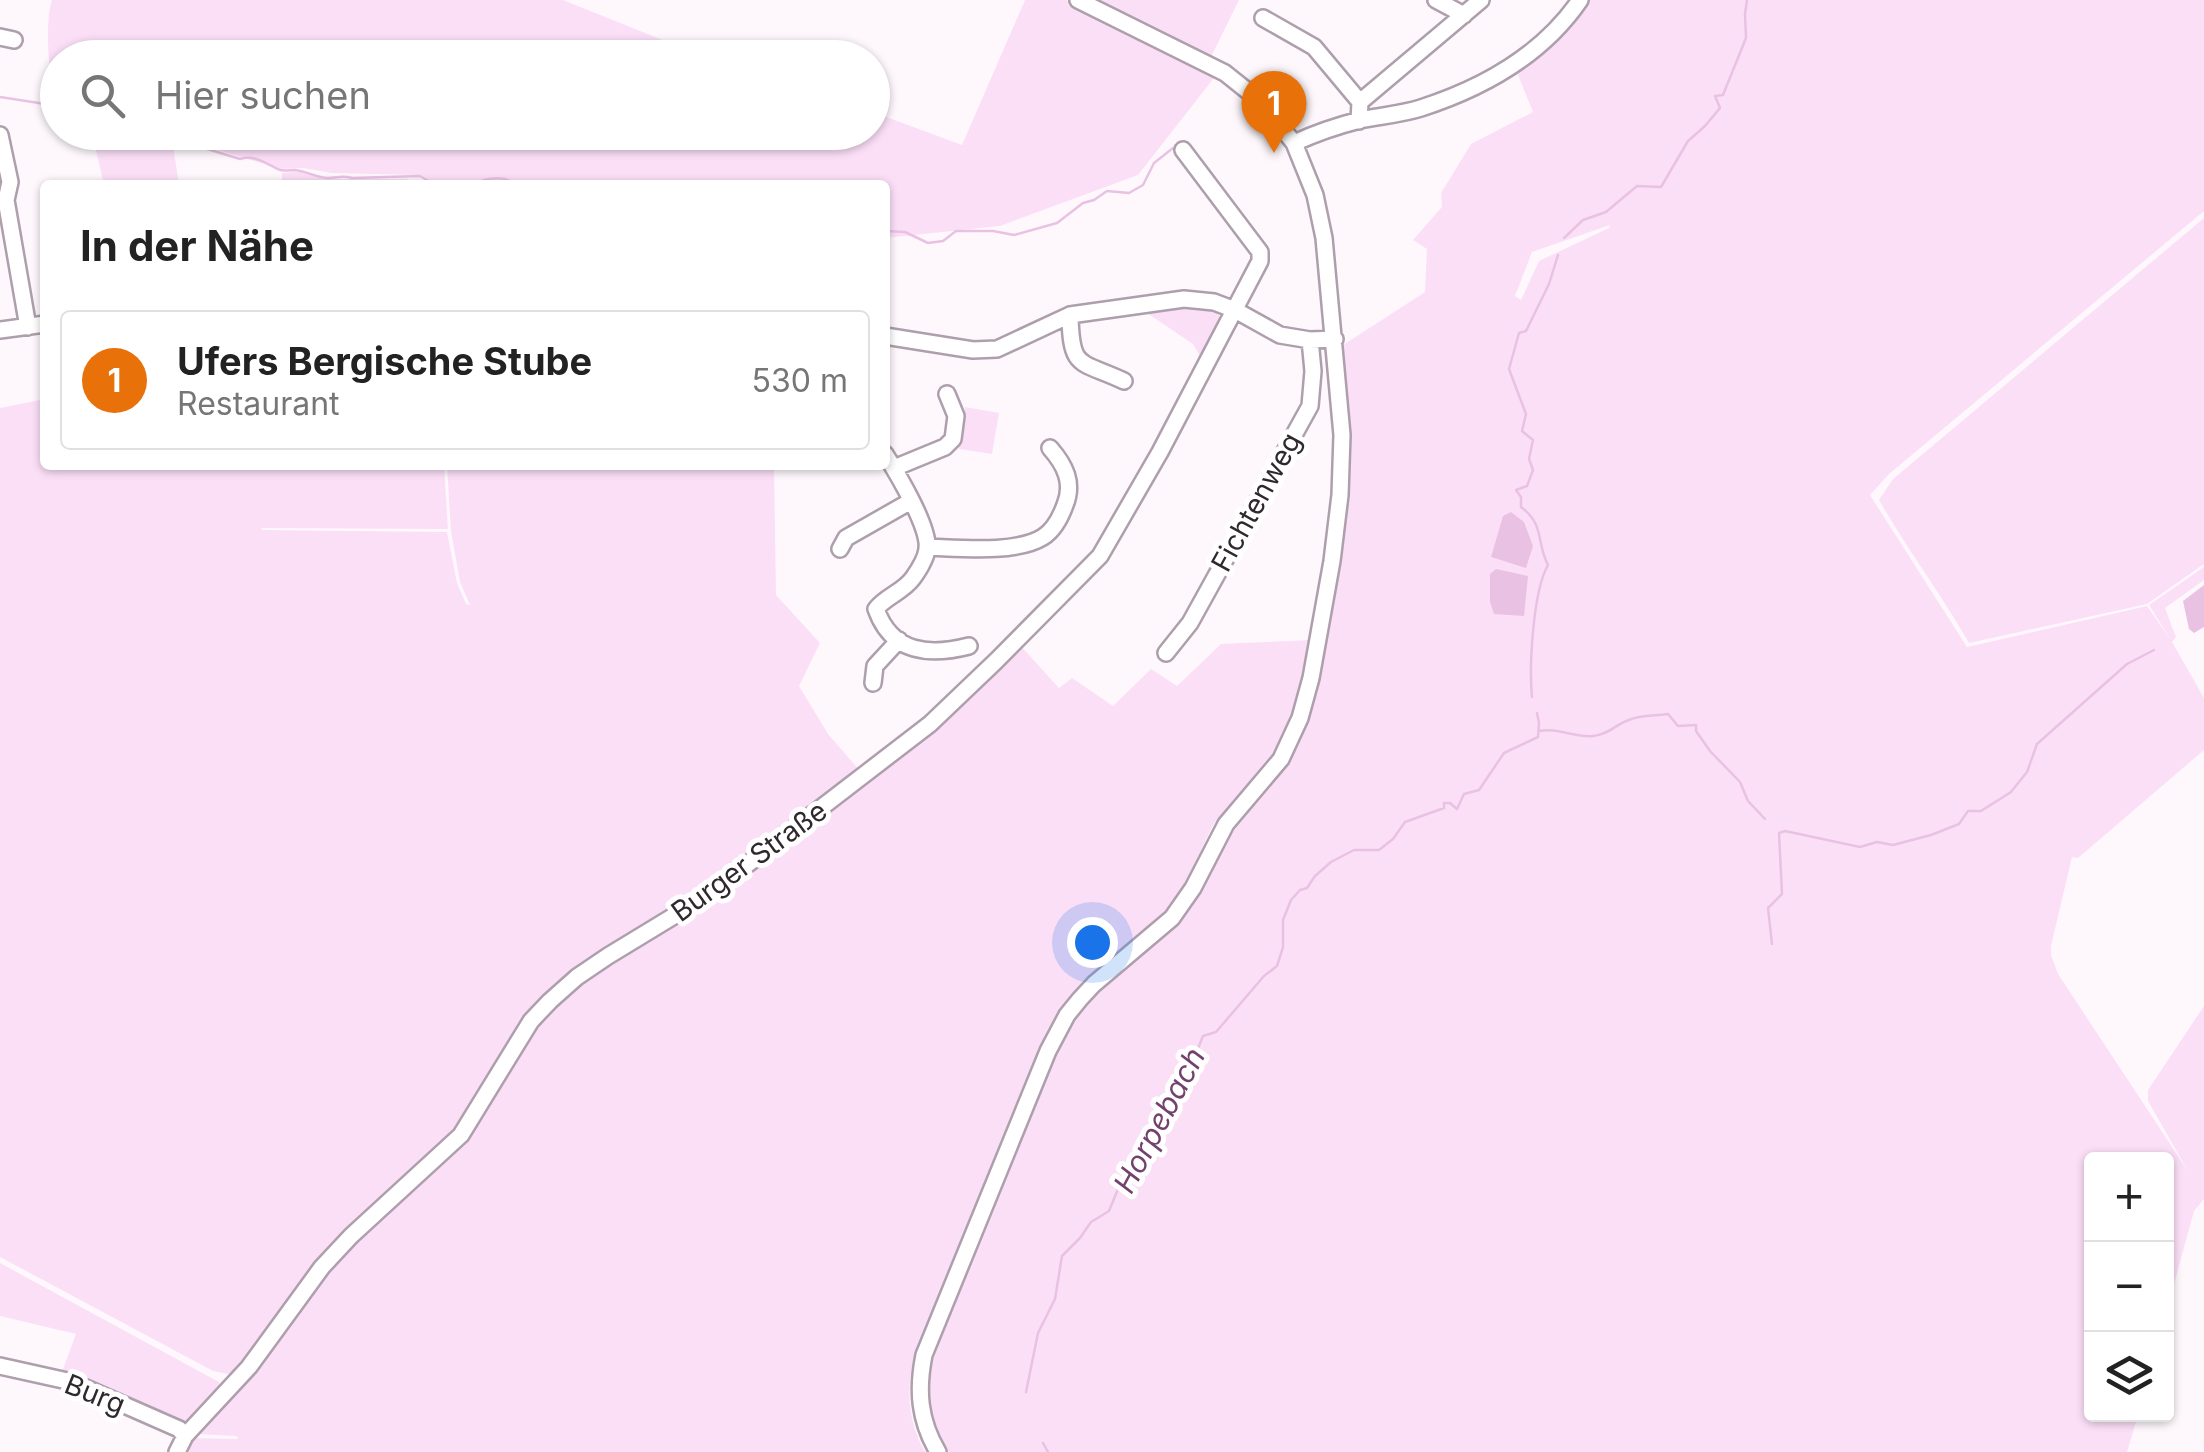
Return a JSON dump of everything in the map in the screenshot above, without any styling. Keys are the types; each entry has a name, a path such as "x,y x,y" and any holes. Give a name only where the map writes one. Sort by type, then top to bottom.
{"street":[{"path":"938,1452 921,1410 924,1355 1048,1051 1080,999 1153,936 1183,903 1226,824 1281,758 1300,718 1336,534 1342,435 1335,339 1315,195 1294,144 1260,100 1225,74 1078,0"},
{"path":"1436,0 1464,15"},
{"path":"1358,120 1360,102 1481,0"},
{"path":"1294,144 1324,130 1419,108 1480,85 1552,34 1580,0"},
{"path":"1264,18 1314,47 1360,102"},
{"path":"0,134 10,182 6,200 28,327"},
{"name":"Burger Straße","path":"184,1436 249,1367 342,1246 461,1135 531,1021 550,1001 577,977 730,879 930,724 1100,556 1160,452 1260,261 1260,252 1183,150"},
{"path":"890,337 974,350 997,349 1070,314 1184,299 1206,300 1235,310 1280,336 1335,339"},
{"path":"1070,314 1075,358 1082,365 1124,381"},
{"path":"0,330 40,325"},
{"name":"Fichtenweg","path":"1166,653 1190,623 1310,406 1310,340"},
{"path":"947,394 956,416 953,439 945,447 890,461 923,524 927,547 912,580 876,609 898,640 914,649 928,653 970,646"},
{"path":"927,547 1001,548 1042,537 1062,514 1070,486 1060,459 1050,448"},
{"path":"840,549 846,538 911,502"},
{"path":"873,683 875,666 898,640"},
{"name":"Burg","path":"0,1366 72,1382 179,1430 184,1436"},
{"path":"177,1452 184,1436"}],"shaded area":[{"path":"52,0 563,0 663,40 49,40"},
{"path":"1025,0 1066,0 1217,74 1138,175 1000,226 890,237 890,180 430,180 421,175 281,169 218,150 890,150 890,118 962,145"},
{"path":"1085,0 1239,0 1210,59"},
{"path":"1588,0 2204,0 2204,211 1889,474 1870,495 1967,647 2147,606 2171,640 2149,605 2204,567 2204,580 2165,608 2176,637 2172,642 2204,698 2204,750 2078,858 2072,857 2051,946 2058,974 2188,1171 2148,1101 2148,1090 2204,1006 2204,1199 2194,1211 2174,1284 2174,1152 2084,1152 2084,1422 2136,1422 2127,1452 949,1452 937,1431 931,1408 933,1360 1041,1085 1077,1017 1100,988 1163,937 1184,914 1230,836 1285,767 1305,720 1345,532 1349,436 1340,347 1425,292 1427,249 1413,240 1442,207 1441,193 1471,144 1533,112 1516,70 1573,23","holes":["1610,225 1539,261 1521,300 1515,296 1532,252"]},
{"path":"96,150 174,150 178,180 103,180"},
{"path":"304,171 330,179 409,180 282,180 282,173"},
{"path":"2204,218 2204,564 2147,604 1969,643 1879,500 1893,479"},
{"path":"1197,308 1218,312 1220,320 1201,358 1193,344 1147,313 1150,310"},
{"path":"40,400 40,470 444,470 448,529 261,528 447,532 457,583 470,605 460,582 451,531 447,470 774,470 776,595 820,643 799,686 828,734 861,772 726,878 555,991 459,1133 401,1186 242,1369 228,1374 213,1371 0,1257 0,408"},
{"path":"965,407 999,413 992,454 959,449"},
{"path":"1511,512 1524,522 1533,546 1526,568 1491,557 1503,516"},
{"path":"1496,569 1528,576 1524,616 1494,614 1490,574"},
{"path":"2204,585 2204,627 2194,633 2189,629 2183,601"},
{"path":"1312,640 1282,740 1213,825 1181,893 1149,930 1103,964 1069,999 1050,1026 915,1353 910,1404 925,1452 182,1452 189,1438 238,1439 194,1434 319,1277 436,1165 531,1027 557,998 679,918 1019,644 1059,688 1072,678 1113,706 1151,669 1177,686 1221,644"},
{"path":"0,1263 219,1382 221,1388 188,1427 60,1377 76,1334 0,1316"}],"waterway":[{"name":"Horpebach","path":"1564,238 1583,220 1606,212 1637,186 1661,187 1688,141 1720,108 1715,96 1723,95 1746,38 1747,0"},
{"path":"0,97 40,103"},
{"path":"890,231 905,232 928,243 943,241 956,231 1014,235 1057,223 1107,191 1129,193 1143,185 1154,163 1173,148"},
{"path":"211,150 320,177 420,176 427,180"},
{"path":"485,180 507,180"},
{"name":"Horpebach","path":"1532,697 1536,610 1548,565 1537,527 1521,507 1516,490 1527,486 1533,470 1529,459 1533,440 1522,431 1526,414 1509,369 1519,333 1526,331 1558,255"},
{"path":"1772,944 1768,908 1782,894 1779,833 1860,847 1877,842 1893,845 1959,824 1968,811 1981,811 2011,792 2027,772 2037,744 2127,664 2154,650"},
{"name":"Horpebach","path":"1026,1392 1038,1333 1055,1299 1062,1256 1091,1222 1109,1211 1118,1189 1128,1181 1152,1138 1203,1036 1216,1032 1277,966 1283,947 1283,920 1291,900 1331,862 1354,850 1379,850 1405,822 1444,808 1444,803 1457,809 1464,794 1479,790 1504,753 1538,737 1537,713"},
{"path":"1539,731 1593,736 1633,718 1668,714 1678,726 1696,725 1710,751 1740,782 1748,801 1765,819"},
{"name":"Horpebach","path":"1043,1443 1048,1452"}],"place":[{"name":"Ufers Bergische Stube","path":"1274,153"}]}
